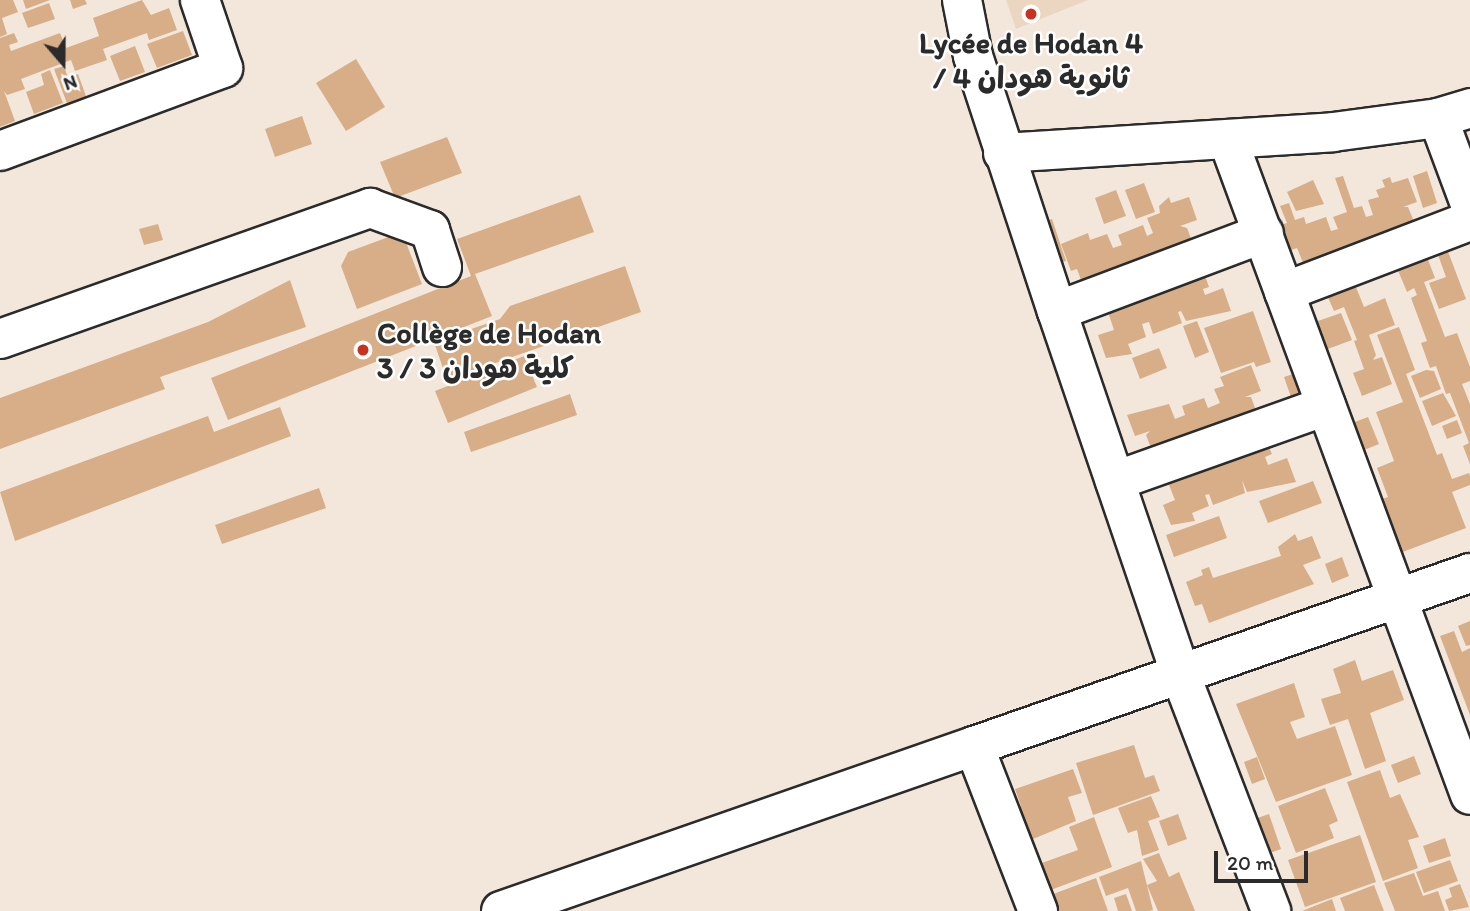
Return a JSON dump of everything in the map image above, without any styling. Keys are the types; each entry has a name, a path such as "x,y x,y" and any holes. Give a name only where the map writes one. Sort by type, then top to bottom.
{"street":[{"path":"0,150 223,68 200,0"},
{"path":"962,0 973,56 1003,153 1181,676 1272,911"},
{"path":"1003,153 1228,140 1454,113 1470,204"},
{"path":"1228,140 1470,795"},
{"path":"0,339 370,208 430,230 442,267"},
{"path":"1284,292 1470,221"},
{"path":"1057,311 1264,233"},
{"path":"1115,481 1326,406"},
{"path":"501,911 1470,573"},
{"path":"974,746 1038,911"}],"shaded area":[{"name":"Lycée de Hodan 4 / ثانوية هودان 4","path":"1006,0 1088,0 1016,29"}],"building":[{"path":"0,0 13,0 18,12 2,18 7,34 0,37"},
{"path":"23,0 50,0 26,9"},
{"path":"70,0 85,0 87,4 73,9"},
{"path":"142,0 151,15 169,8 177,30 149,40 147,33 103,49 107,60 75,71 71,60 21,79 25,89 7,95 4,91 15,121 0,127 0,38 14,33 18,42 9,45 11,51 60,33 66,48 99,36 93,18"},
{"path":"49,3 55,19 28,28 22,13"},
{"path":"183,31 192,55 157,68 147,44"},
{"path":"135,46 145,72 120,81 110,56"},
{"path":"356,59 385,107 346,131 316,83"},
{"path":"64,66 68,78 78,74 87,99 68,106 54,69"},
{"path":"50,70 63,103 34,114 26,92 44,85 41,74"},
{"path":"302,116 312,144 275,157 265,129"},
{"path":"447,137 462,173 395,198 380,162"},
{"path":"1427,171 1437,203 1423,208 1413,176"},
{"path":"1343,176 1354,208 1362,206 1366,217 1373,215 1368,200 1379,197 1376,190 1385,187 1382,180 1390,177 1392,183 1408,178 1417,202 1403,207 1408,207 1417,229 1306,270 1297,248 1291,250 1281,225 1287,223 1280,206 1289,203 1295,220 1304,217 1306,224 1326,217 1331,231 1338,229 1333,217 1347,212 1335,178"},
{"path":"1313,180 1324,204 1296,211 1287,192"},
{"path":"1144,183 1155,212 1136,219 1125,190"},
{"path":"1116,190 1126,216 1104,224 1095,198"},
{"path":"580,195 594,232 475,274 492,316 228,420 211,378 471,276 457,239"},
{"path":"1169,197 1171,203 1189,197 1197,220 1180,226 1187,228 1194,246 1084,288 1077,269 1071,271 1061,244 1088,233 1090,240 1107,234 1113,248 1122,245 1118,235 1143,225 1147,236 1153,233 1147,218 1160,213 1159,206"},
{"path":"1052,219 1066,261 1050,266 1035,225"},
{"path":"158,224 163,240 144,245 139,229"},
{"path":"402,232 422,284 357,309 341,266 348,252"},
{"path":"1447,249 1466,299 1439,309 1429,283 1446,277 1437,252"},
{"path":"1427,257 1435,278 1424,282 1445,337 1457,333 1470,367 1470,381 1462,384 1470,404 1470,464 1463,446 1469,443 1450,393 1446,394 1436,366 1430,368 1421,343 1427,341 1411,298 1417,295 1414,288 1407,292 1397,268"},
{"path":"625,266 641,312 447,380 434,342 500,319 510,306"},
{"path":"1204,273 1209,287 1203,289 1205,295 1223,288 1231,311 1186,321 1181,311 1178,312 1182,323 1153,334 1149,322 1142,324 1146,337 1128,344 1132,354 1106,358 1098,335 1114,330 1107,309"},
{"path":"290,280 306,327 160,377 165,389 0,449 0,398 208,322"},
{"path":"1354,282 1364,307 1385,298 1395,325 1369,335 1376,355 1373,360 1382,357 1392,384 1362,396 1353,373 1364,369 1354,341 1357,340 1344,307 1334,311 1326,293"},
{"path":"1253,311 1271,362 1256,367 1254,362 1221,373 1204,328"},
{"path":"1341,313 1352,340 1325,350 1315,322"},
{"path":"1197,321 1209,352 1195,358 1183,326"},
{"path":"1399,327 1415,370 1406,374 1437,455 1442,453 1452,479 1469,473 1470,476 1470,485 1452,492 1466,528 1400,553 1379,500 1388,497 1377,468 1394,461 1376,412 1403,402 1377,335"},
{"path":"1159,348 1167,368 1140,379 1132,358"},
{"path":"524,356 537,387 448,423 435,391"},
{"path":"1251,365 1261,391 1245,397 1251,397 1258,416 1154,456 1146,435 1150,431 1135,436 1127,415 1169,404 1175,419 1185,415 1182,406 1204,398 1208,408 1220,403 1214,389 1224,386 1220,377"},
{"path":"1426,370 1434,371 1441,389 1420,398 1411,376"},
{"path":"1296,373 1305,398 1293,403 1284,377"},
{"path":"1443,393 1456,416 1432,426 1422,401"},
{"path":"570,394 577,415 471,452 464,432"},
{"path":"280,407 291,436 15,541 0,492 208,416 214,432"},
{"path":"1368,417 1379,444 1364,450 1352,423"},
{"path":"1457,420 1462,433 1447,439 1442,426"},
{"path":"1267,443 1272,454 1265,457 1268,465 1287,458 1296,482 1247,492 1242,480 1245,493 1213,505 1209,494 1205,495 1209,506 1192,513 1195,521 1171,525 1163,505 1175,500 1167,480"},
{"path":"1313,481 1322,503 1268,523 1259,501"},
{"path":"319,488 326,508 222,544 215,525"},
{"path":"1219,516 1227,538 1174,557 1166,535"},
{"path":"1295,534 1298,541 1312,536 1321,558 1303,565 1314,584 1209,623 1202,604 1195,606 1186,582 1203,575 1201,570 1209,567 1213,578 1281,556 1278,547"},
{"path":"1342,557 1349,576 1332,583 1325,564"},
{"path":"1470,621 1470,645 1466,646 1458,626"},
{"path":"1454,631 1462,652 1470,648 1470,715 1440,636"},
{"path":"1355,660 1362,681 1393,670 1404,700 1370,713 1386,761 1365,769 1348,719 1330,725 1321,699 1341,693 1333,669"},
{"path":"1294,683 1305,717 1290,722 1297,739 1335,726 1352,775 1276,802 1236,704"},
{"path":"1134,745 1145,778 1154,775 1160,791 1093,815 1076,763"},
{"path":"1414,756 1421,774 1398,783 1391,765"},
{"path":"1257,757 1265,779 1252,784 1244,762"},
{"path":"1073,769 1082,793 1068,797 1076,821 1026,842 1015,808 1021,806 1015,789"},
{"path":"1380,770 1390,798 1400,794 1419,837 1408,840 1418,868 1383,881 1347,782"},
{"path":"1325,788 1338,821 1329,825 1334,838 1296,853 1278,806"},
{"path":"1151,796 1160,817 1148,821 1159,850 1142,856 1137,830 1128,833 1118,808"},
{"path":"1178,814 1187,839 1168,846 1159,821"},
{"path":"1269,814 1281,849 1262,856 1249,821"},
{"path":"1094,817 1112,867 1048,891 1039,864 1078,850 1069,827"},
{"path":"1360,835 1376,882 1305,907 1288,860"},
{"path":"1445,838 1451,856 1429,863 1423,846"},
{"path":"1159,853 1169,877 1179,872 1195,911 1158,911 1147,885 1157,881 1143,859"},
{"path":"1450,860 1458,881 1424,893 1416,872"},
{"path":"1141,861 1153,910 1150,911 1136,911 1128,888 1106,896 1099,877"},
{"path":"1414,873 1423,896 1438,891 1445,911 1395,911 1384,883"},
{"path":"1096,878 1108,911 1053,911 1048,896"},
{"path":"1460,884 1469,907 1449,911 1445,900 1452,897 1449,888"},
{"path":"1374,885 1384,911 1345,911 1340,898"},
{"path":"1126,894 1132,911 1118,911 1114,898"},
{"path":"1332,899 1336,911 1302,911"}],"place":[{"name":"Lycée de Hodan 4 / ثانوية هودان 4","path":"1031,14"},
{"name":"Collège de Hodan 3 / كلية هودان 3","path":"363,350"}]}
